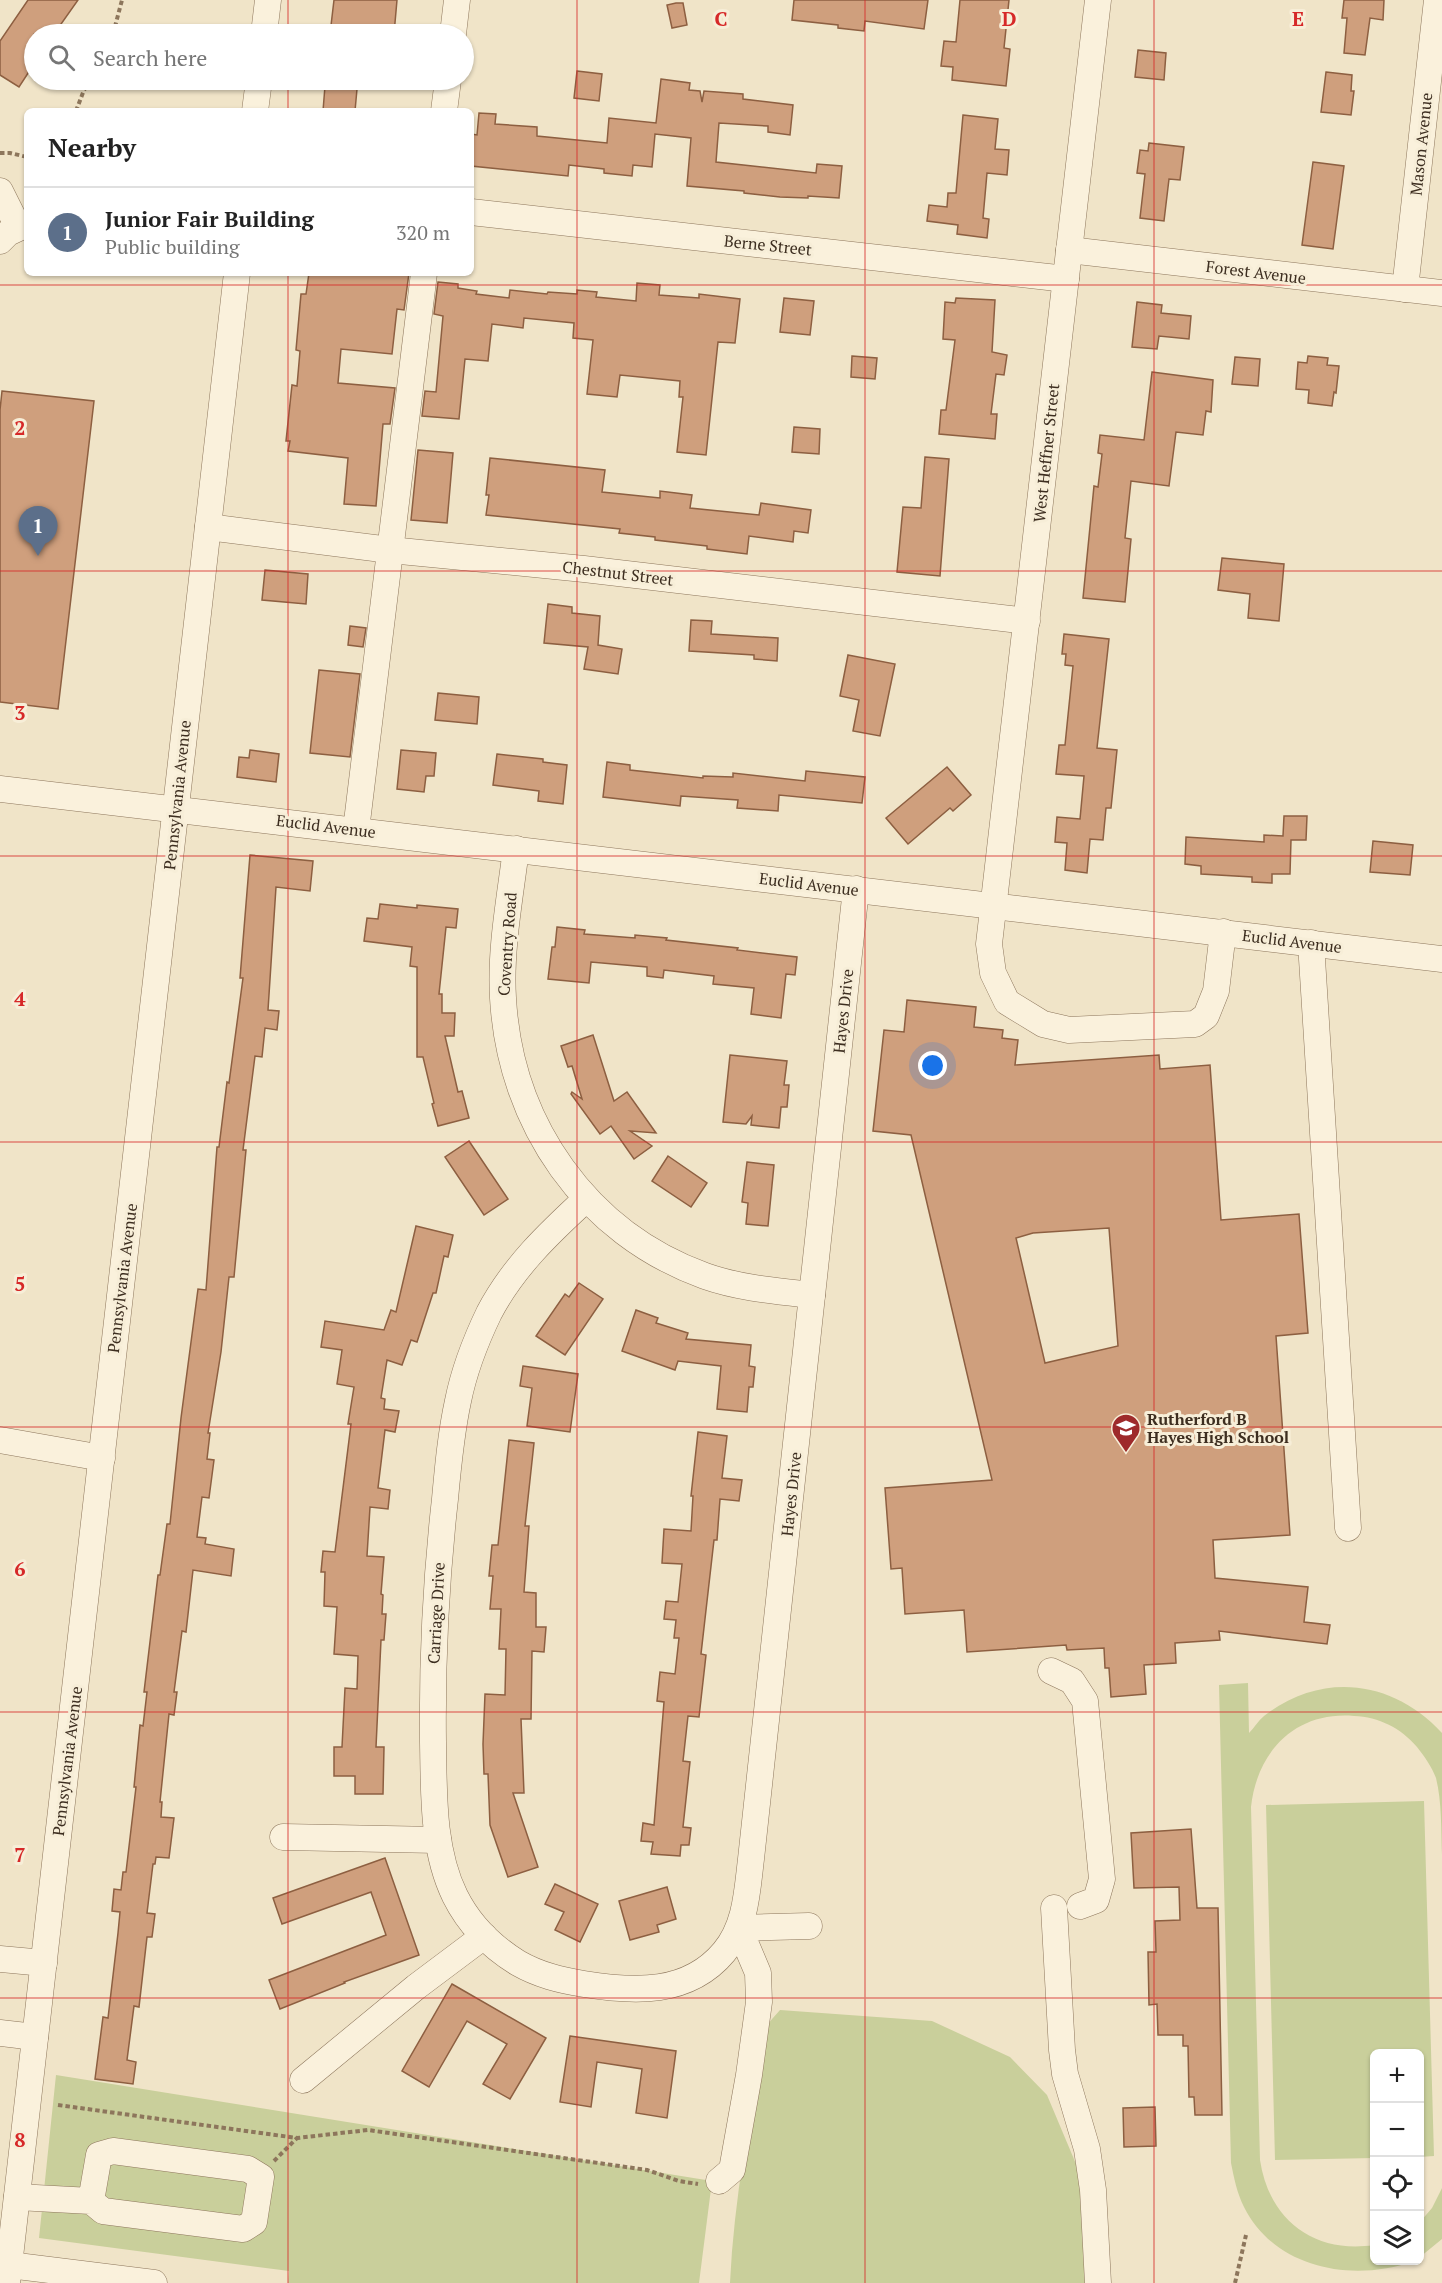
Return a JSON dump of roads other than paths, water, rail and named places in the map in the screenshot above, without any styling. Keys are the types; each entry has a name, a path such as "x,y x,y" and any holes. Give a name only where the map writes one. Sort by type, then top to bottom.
{"street":[{"path":"265,24 268,0"},
{"path":"454,24 457,0"},
{"name":"West Heffner Street","path":"1098,0 989,944 993,973 1007,1002 1043,1024 1069,1030 1195,1024 1206,1016 1216,991 1223,932"},
{"name":"Mason Avenue","path":"1405,289 1437,0"},
{"path":"255,108 258,90"},
{"path":"444,108 447,90"},
{"path":"0,191 15,231"},
{"name":"Berne Street","path":"474,212 1066,279"},
{"name":"Forest Avenue","path":"1069,250 1442,293"},
{"name":"Pennsylvania Avenue","path":"8,2274 11,2207 36,2037 237,276"},
{"path":"356,830 424,276"},
{"name":"Chestnut Street","path":"208,527 390,550 573,568 1028,621"},
{"name":"Euclid Avenue","path":"0,789 1442,959"},
{"name":"Coventry Road","path":"516,849 502,978 506,1032 518,1084 535,1125 563,1169 586,1199 611,1222 663,1258 704,1275 762,1289 812,1295"},
{"name":"Hayes Drive","path":"593,1985 635,1990 654,1989 679,1983 701,1972 725,1951 739,1928 743,1915 751,1859 856,889"},
{"path":"1311,943 1348,1528"},
{"name":"Carriage Drive","path":"586,1199 524,1260 488,1315 468,1364 458,1398 451,1439 436,1602 433,1698 434,1785 438,1840 446,1876 456,1897 484,1936 519,1964 555,1979 593,1985"},
{"path":"0,1440 102,1458"},
{"path":"1051,1671 1072,1681 1085,1701 1102,1879 1096,1900 1080,1906"},
{"path":"283,1837 438,1840"},
{"path":"1054,1908 1062,2050 1065,2074 1087,2149 1093,2190 1098,2283"},
{"path":"719,2181 732,2170 759,2002 758,1973 739,1928 809,1926"},
{"path":"303,2080 416,1987 484,1936"},
{"path":"0,1959 44,1963"},
{"path":"0,2033 36,2037"},
{"path":"11,2207 91,2201 103,2211 243,2229 254,2222 261,2177 248,2169 113,2151 99,2155 91,2201"},
{"path":"8,2274 154,2283"}],"place":[{"name":"Junior Fair Building","path":"38,556"},
{"name":"Rutherford B Hayes High School","path":"1126,1454"}]}
